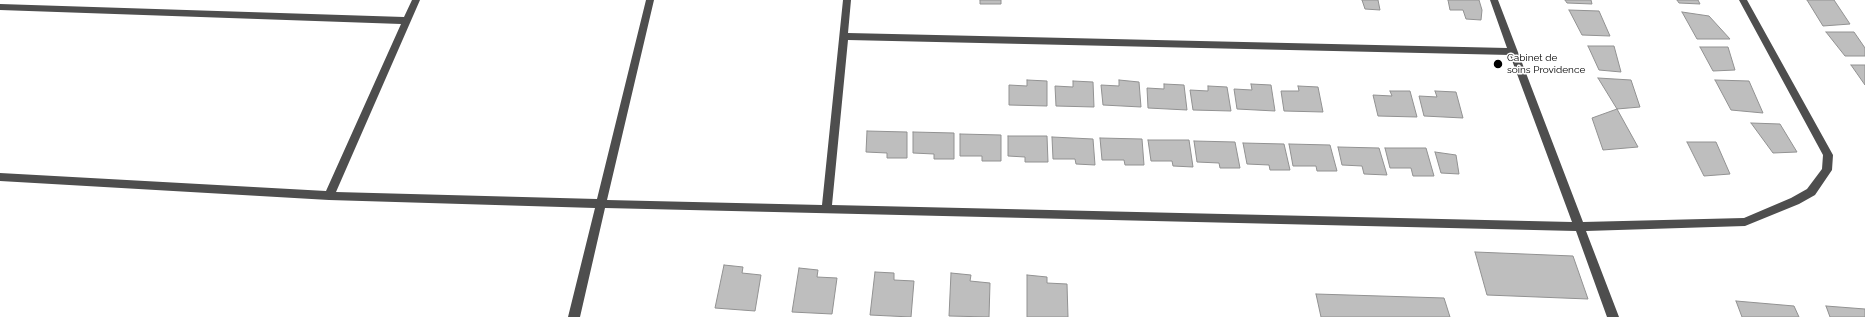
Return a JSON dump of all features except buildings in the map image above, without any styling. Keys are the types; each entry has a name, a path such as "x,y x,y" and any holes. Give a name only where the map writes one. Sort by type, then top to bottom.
{"street":[{"path":"329,196 416,0"},
{"path":"574,317 650,0"},
{"path":"827,208 846,0"},
{"path":"1494,0 1613,317"},
{"path":"0,177 329,196 601,204 1580,226 1745,222 1795,201 1811,192 1827,170 1828,154 1743,0"},
{"path":"0,7 406,21"},
{"path":"843,36 1514,52"}],"place":[{"name":"Cabinet de soins Providence","path":"1498,64"}]}
